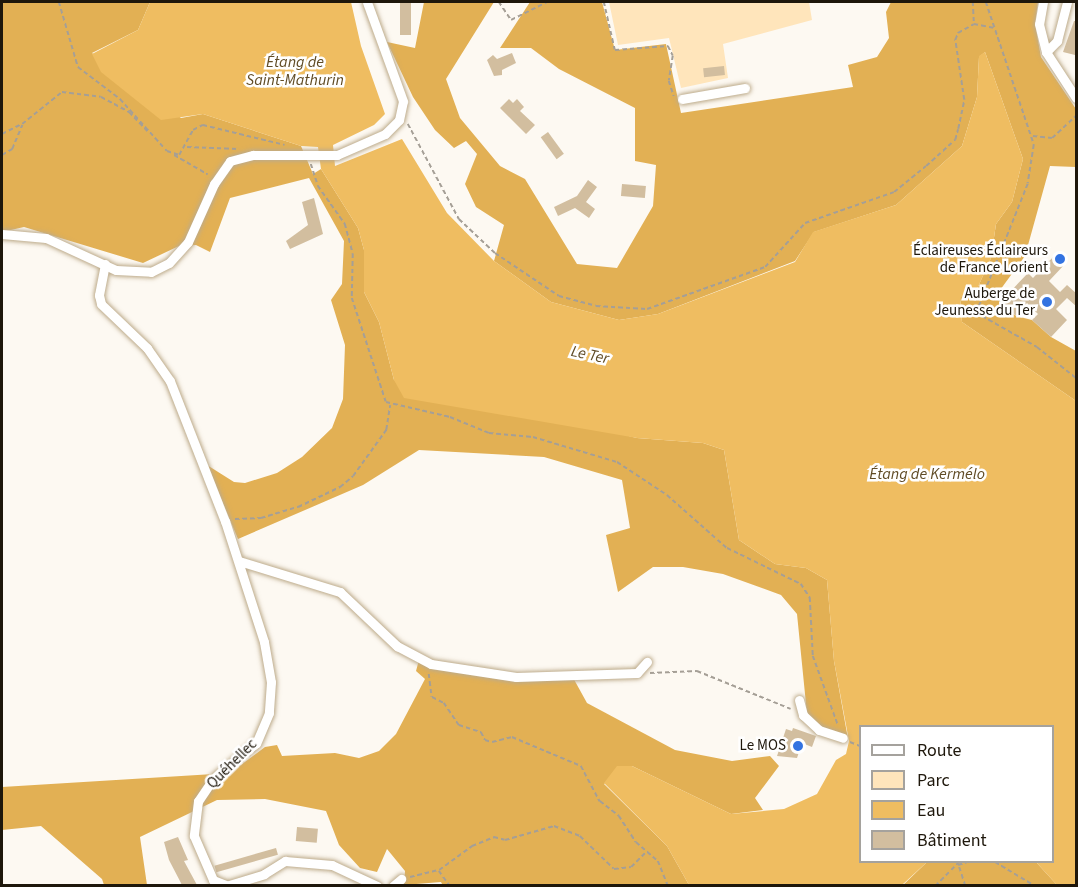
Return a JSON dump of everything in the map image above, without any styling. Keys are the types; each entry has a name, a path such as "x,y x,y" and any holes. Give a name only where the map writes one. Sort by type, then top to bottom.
{"street":[{"path":"2,234 46,238 105,264 141,273 170,263 188,242 218,177 230,161 253,154 313,158 336,155 385,134 402,113 400,90 367,2"},
{"path":"1043,2 1039,24 1046,52 1077,98"},
{"path":"1046,52 1057,41 1067,2"},
{"path":"682,99 745,88"},
{"name":"Quéhellec","path":"105,264 101,304 147,348 170,381 225,521 264,642 271,682 269,713 256,742 213,779 198,801 194,836 213,880 229,885 264,874 285,861 324,863 377,885"},
{"path":"239,561 340,592 397,646 431,664 516,677 637,674 647,662"},
{"path":"799,700 803,715 819,730 846,740"},
{"path":"264,874 266,885"}],"path":[{"path":"59,2 78,67 120,99 153,137"},
{"path":"499,2 511,20 547,2"},
{"path":"604,2 615,50 668,46 673,56 669,81 672,96 682,99"},
{"path":"973,2 974,24"},
{"path":"986,2 1032,135 1028,184 978,309 982,316 1037,347 1077,378"},
{"path":"410,116 409,132 436,180 459,219 482,242 559,296 596,306 646,309 765,267 805,223 894,192 955,140 963,88 954,40 961,30 970,25 995,28"},
{"path":"2,134 22,124 62,92 101,97 129,112 173,155 194,170 218,177"},
{"path":"1032,135 1052,138 1077,116"},
{"path":"2,155 12,149 22,124"},
{"path":"173,155 179,155 187,147 193,130 203,124 288,146"},
{"path":"187,147 238,148 253,154"},
{"path":"313,158 315,181 345,224 353,254 352,298 381,396 390,404 450,417 489,433 533,437 617,462 668,495 727,548 801,584 810,598 813,656 846,740 859,745"},
{"path":"225,521 280,513 340,487 353,476 386,430 390,404"},
{"path":"431,664 429,691 432,697 444,703 455,722 481,732 485,740 501,742 512,736 581,766 600,801 620,816 646,852 658,861 668,885"},
{"path":"637,674 698,671 803,715"},
{"path":"397,882 439,870 472,846 494,837 505,840 554,826 580,836 614,869 631,867 646,852"},
{"path":"935,885 962,863"},
{"path":"997,863 1035,885"},
{"path":"958,865 965,885"},
{"path":"439,870 450,885"}],"green space":[{"path":"609,2 809,2 812,20 723,44 728,78 681,88 669,38 618,45"}],"shaded area":[{"path":"2,2 150,2 138,30 92,53 181,118 203,114 301,146 313,174 321,169 358,228 364,250 364,292 379,322 394,380 637,438 703,443 724,450 739,540 775,564 806,568 827,580 834,661 848,739 840,733 819,730 807,714 797,614 781,595 723,574 683,567 653,567 618,592 606,535 630,528 622,480 544,457 419,450 363,485 238,539 207,465 234,482 245,483 277,473 302,457 332,428 343,399 345,345 331,300 342,284 344,241 309,178 230,198 210,252 196,245 179,246 143,263 24,227 2,232"},
{"path":"424,2 494,2 446,79 460,118 500,166 525,179 577,264 617,268 653,206 656,165 635,161 635,108 559,69 531,48 500,48 530,2 602,2 615,50 666,44 681,113 853,87 848,65 877,57 889,38 886,12 891,2 1038,2 1035,24 1041,57 1076,109 1076,167 1050,166 1025,256 995,297 1016,316 1032,320 1051,337 1076,351 1076,401 962,322 960,297 977,289 991,258 996,224 1012,202 1023,159 985,52 979,57 977,97 962,146 896,205 814,232 795,261 658,314 619,320 551,302 494,261 504,225 476,207 465,184 477,154 466,141 454,148 435,130 413,97 387,42 415,48"},
{"path":"419,660 483,673 571,674 587,703 675,750 732,761 770,756 779,766 755,798 763,810 731,814 632,766 604,784 667,846 689,885 443,886 441,882 404,885 405,871 387,849 377,872 360,868 339,845 326,811 265,799 217,800 140,837 147,885 104,885 102,879 41,826 2,830 2,787 230,773 265,747 277,745 282,756 335,753 359,758 379,751 396,734 425,679 416,671"},
{"path":"926,863 1037,863 1057,885 902,886"}],"water":[{"name":"Étang de Kermélo","path":"150,2 351,2 361,46 385,114 374,125 333,145 335,166 402,139 447,213 494,261 551,302 619,320 658,314 795,262 813,232 896,205 962,146 977,97 979,56 985,52 1023,159 1012,202 996,224 991,258 977,289 960,298 962,322 1076,401 1076,885 1057,885 1037,863 1054,863 1054,725 859,725 859,863 926,863 902,885 689,885 667,846 604,783 617,766 632,766 731,814 784,809 817,794 836,760 846,754 849,741 834,661 827,580 806,568 775,564 739,540 724,450 703,443 637,438 404,398 394,380 379,322 364,292 364,250 358,228 321,169 318,147 301,146 203,114 161,120 101,72 92,54 138,30"}],"building":[{"path":"400,2 411,2 411,35 400,35"},
{"path":"1074,21 1077,21 1075,55 1063,52"},
{"path":"512,53 516,63 502,70 502,75 494,76 487,60 493,55 497,59"},
{"path":"724,66 725,75 704,77 703,68"},
{"path":"509,99 513,103 517,99 524,107 520,111 535,125 526,134 500,108"},
{"path":"548,132 564,154 557,159 541,137"},
{"path":"588,180 597,187 586,202 595,209 589,218 575,208 558,216 554,207 577,196"},
{"path":"622,184 646,186 645,198 621,196"},
{"path":"314,198 323,234 290,249 286,241 308,225 302,202"},
{"path":"1055,255 1065,264 1049,281 1060,292 1067,285 1077,294 1077,307 1067,298 1056,309 1067,320 1051,337 1032,320 1038,314 1027,303 1016,316 995,297 1003,288 1008,294 1028,273 1033,278"},
{"path":"793,728 816,736 812,747 802,743 797,758 777,756 786,729 792,731"},
{"path":"297,827 318,829 317,843 296,841"},
{"path":"178,837 188,860 184,861 197,885 182,885 169,860 164,842"},
{"path":"276,848 278,855 216,872 214,866"}],"place":[{"name":"Éclaireuses Éclaireurs de France Lorient","path":"1060,259"},
{"name":"Auberge de Jeunesse du Ter","path":"1047,302"},
{"name":"Le MOS","path":"798,746"}],"water label":[{"name":"Étang de Saint-Mathurin","path":"295,71"},
{"name":"Le Ter","path":"590,355"}]}
